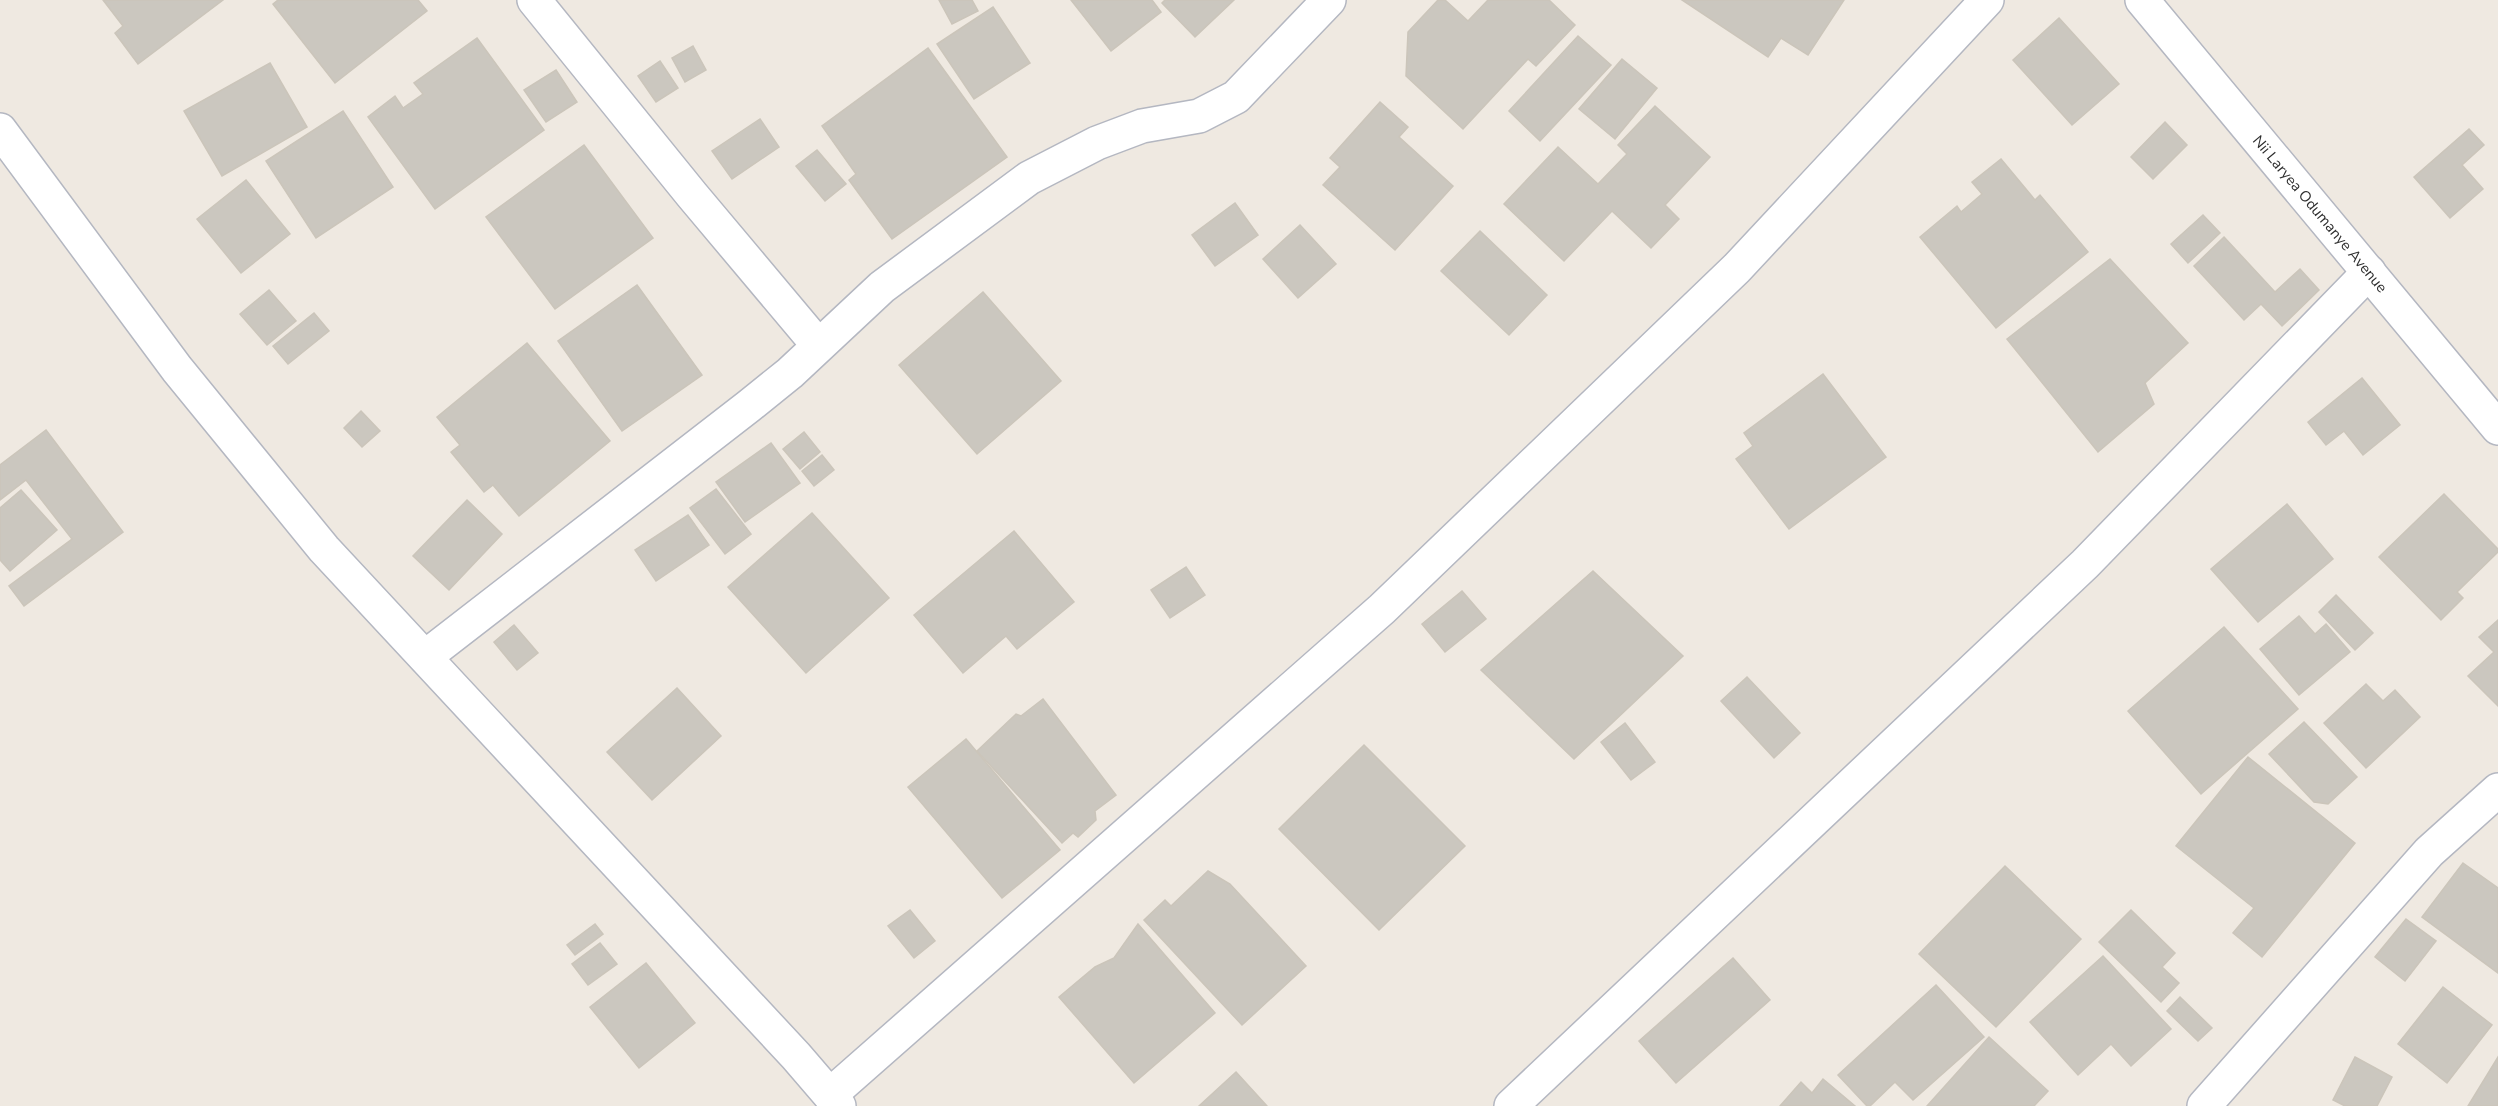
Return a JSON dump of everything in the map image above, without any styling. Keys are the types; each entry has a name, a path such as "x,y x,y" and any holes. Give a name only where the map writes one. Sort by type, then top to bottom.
{"street":[{"path":"534,0 692,195 818,345"},
{"path":"425,657 790,373 882,287 1029,178 1098,143 1142,126 1199,116 1236,97 1329,0"},
{"path":"0,130 177,369 324,549 835,1100 1382,609 1737,268 1987,0"},
{"name":"Nii Laryea Odumanye Avenue","path":"2142,0 2498,428"},
{"path":"1511,1106 2085,564 2369,272"},
{"path":"2204,1106 2429,852 2498,790"}],"building":[{"path":"103,0 223,0 138,64 115,33 123,26"},
{"path":"278,0 418,0 427,11 335,83 273,4"},
{"path":"939,0 972,0 978,11 952,24"},
{"path":"1071,0 1152,0 1161,12 1111,51"},
{"path":"1165,0 1234,0 1195,37 1162,3"},
{"path":"1438,0 1445,0 1468,21 1488,0 1549,0 1575,25 1536,66 1528,59 1463,129 1406,76 1408,32"},
{"path":"1682,0 1844,0 1808,55 1781,38 1768,57"},
{"path":"993,7 1030,63 974,99 937,44"},
{"path":"2059,18 2119,84 2072,125 2013,60"},
{"path":"1578,36 1611,65 1540,141 1509,111"},
{"path":"477,38 544,130 435,209 368,117 395,96 403,108 423,94 414,83"},
{"path":"693,46 706,70 685,82 672,58"},
{"path":"928,48 1007,157 892,239 849,180 856,174 822,126"},
{"path":"1622,59 1657,88 1615,139 1579,109"},
{"path":"660,61 678,88 656,102 638,76"},
{"path":"270,63 307,127 222,176 184,111"},
{"path":"556,70 577,102 546,122 524,90"},
{"path":"1380,102 1408,127 1399,137 1453,186 1395,250 1323,185 1340,167 1330,158"},
{"path":"1655,106 1710,157 1665,205 1679,219 1651,248 1612,211 1564,261 1504,204 1558,147 1598,184 1627,154 1618,145"},
{"path":"343,111 393,187 316,238 266,161"},
{"path":"760,119 779,147 732,179 712,151"},
{"path":"2165,122 2187,145 2153,179 2131,157"},
{"path":"2469,129 2484,145 2462,165 2483,189 2450,218 2414,177"},
{"path":"584,145 653,238 555,309 486,217"},
{"path":"817,150 846,184 825,201 796,166"},
{"path":"2001,159 2035,200 2040,195 2088,252 1996,328 1920,237 1957,206 1961,212 1982,194 1972,182"},
{"path":"246,180 290,234 241,273 197,219"},
{"path":"1235,203 1258,235 1215,266 1192,235"},
{"path":"2203,215 2220,233 2188,263 2171,244"},
{"path":"1300,225 1336,264 1298,298 1263,259"},
{"path":"1480,231 1547,295 1509,335 1441,271"},
{"path":"2224,237 2275,292 2300,269 2319,290 2282,326 2261,304 2244,320 2194,266"},
{"path":"2110,259 2188,343 2145,383 2154,404 2098,452 2007,339"},
{"path":"637,285 702,375 622,431 558,341"},
{"path":"269,290 296,321 267,345 240,314"},
{"path":"983,292 1061,381 977,454 899,365"},
{"path":"314,313 329,331 288,364 273,346"},
{"path":"527,343 610,441 519,516 493,485 484,492 451,452 460,445 437,417"},
{"path":"1823,374 1886,457 1789,529 1736,459 1753,446 1744,433"},
{"path":"2362,378 2400,425 2363,455 2344,431 2326,445 2308,422"},
{"path":"361,411 380,431 362,447 344,428"},
{"path":"46,430 123,532 24,606 9,586 72,539 26,480 0,500 0,465"},
{"path":"804,432 820,452 800,469 783,449"},
{"path":"771,443 800,483 745,522 716,482"},
{"path":"822,455 834,470 814,486 802,471"},
{"path":"716,489 751,534 725,554 690,508"},
{"path":"21,490 57,530 10,571 0,560 0,508"},
{"path":"2444,494 2498,549 2498,552 2457,592 2463,598 2441,620 2379,557"},
{"path":"467,500 502,534 449,590 413,556"},
{"path":"2287,504 2333,559 2258,622 2211,569"},
{"path":"812,513 889,598 806,673 728,587"},
{"path":"688,515 709,545 656,581 635,550"},
{"path":"1014,531 1074,602 1017,649 1006,636 963,673 914,615"},
{"path":"1186,567 1205,595 1170,618 1151,590"},
{"path":"1593,571 1683,656 1574,759 1481,670"},
{"path":"1462,591 1486,619 1445,652 1422,624"},
{"path":"2336,595 2373,633 2355,650 2319,612"},
{"path":"2299,616 2315,634 2326,624 2350,652 2299,695 2260,649"},
{"path":"2498,620 2498,706 2468,676 2494,652 2479,637"},
{"path":"514,625 538,653 517,670 494,642"},
{"path":"2224,627 2298,709 2201,794 2128,711"},
{"path":"1747,677 1800,733 1774,758 1721,701"},
{"path":"2366,684 2383,701 2395,690 2420,717 2366,768 2324,723"},
{"path":"677,688 721,736 652,800 607,752"},
{"path":"1043,699 1116,795 1095,811 1096,820 1078,837 1073,833 1062,843 977,751 1016,714 1021,716"},
{"path":"2304,722 2357,777 2328,804 2314,802 2269,754"},
{"path":"1625,723 1655,762 1631,780 1601,742"},
{"path":"966,739 1060,850 1002,898 908,787"},
{"path":"1364,745 1465,846 1379,930 1279,829"},
{"path":"2248,757 2355,843 2262,957 2233,933 2254,908 2176,846"},
{"path":"2463,863 2498,888 2498,973 2422,917"},
{"path":"2005,866 2081,939 1996,1027 1919,954"},
{"path":"1208,871 1230,884 1306,966 1242,1025 1144,920 1165,900 1171,906"},
{"path":"910,910 935,941 914,958 888,926"},
{"path":"2131,910 2175,953 2162,967 2179,983 2161,1002 2099,942"},
{"path":"2406,919 2436,941 2405,981 2375,957"},
{"path":"595,924 603,934 575,955 567,945"},
{"path":"1138,924 1215,1013 1134,1083 1059,997 1095,967 1114,958"},
{"path":"600,943 617,964 588,985 572,964"},
{"path":"2103,956 2171,1029 2131,1066 2111,1044 2078,1075 2030,1022"},
{"path":"1733,958 1770,1000 1676,1083 1639,1041"},
{"path":"646,963 695,1023 639,1068 590,1007"},
{"path":"1936,985 1984,1037 1913,1100 1895,1082 1870,1106 1867,1106 1838,1075"},
{"path":"2443,987 2492,1025 2447,1083 2398,1044"},
{"path":"2180,997 2212,1028 2198,1041 2167,1011"},
{"path":"1989,1037 2048,1091 2034,1106 1927,1106"},
{"path":"2355,1057 2392,1077 2377,1106 2345,1106 2333,1100"},
{"path":"2498,1057 2498,1106 2468,1106"},
{"path":"1236,1072 1267,1106 1199,1106"},
{"path":"1823,1079 1855,1106 1780,1106 1801,1082 1812,1093"}]}
